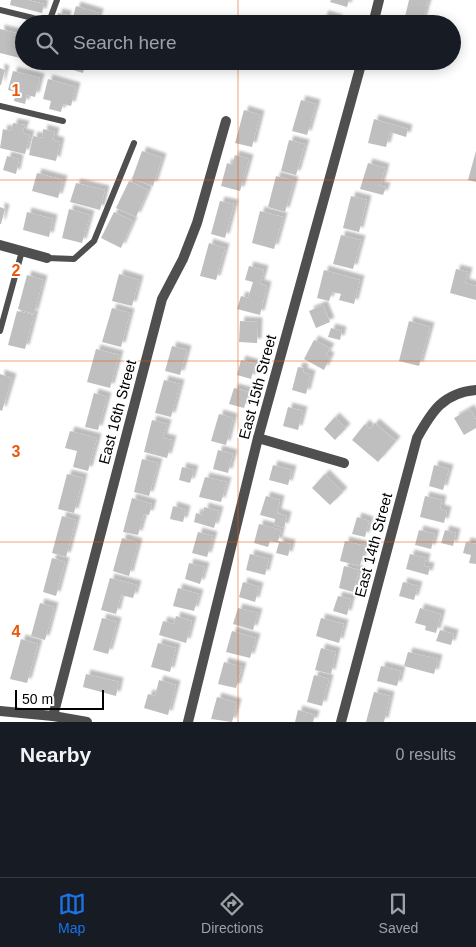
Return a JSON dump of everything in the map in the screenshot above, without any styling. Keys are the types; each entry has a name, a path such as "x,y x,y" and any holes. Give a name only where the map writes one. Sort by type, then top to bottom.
{"street":[{"path":"375,15 379,0"},
{"name":"East 15th Street","path":"188,722 258,438 360,70"},
{"name":"East 16th Street","path":"53,716 162,300 183,259 197,223 226,121"},
{"path":"0,245 47,258"},
{"name":"East 14th Street","path":"341,722 417,438 426,422 443,400 458,391 476,390"},
{"path":"258,438 344,462"},
{"path":"0,711 53,716 88,722"}],"lane":[{"path":"52,15 57,0"},
{"path":"0,10 20,15"},
{"path":"0,106 63,121"},
{"path":"47,258 74,259 94,241 134,143"},
{"path":"0,331 22,251"}],"building":[{"path":"11,0 28,0 44,4 42,13 10,5"},
{"path":"331,0 349,0 347,7 330,2"},
{"path":"409,0 428,0 424,15 405,15"},
{"path":"76,6 99,13 98,15 74,15"},
{"path":"0,29 15,33 15,57 0,53"},
{"path":"0,68 5,70 1,85 0,85"},
{"path":"73,70 84,70 83,73"},
{"path":"13,71 40,78 35,97 27,95 25,104 14,101 16,92 8,90"},
{"path":"48,79 76,87 71,106 63,104 61,112 49,109 51,101 43,99"},
{"path":"301,100 316,104 307,135 292,131"},
{"path":"244,110 260,115 252,147 235,143"},
{"path":"374,119 408,129 406,137 390,132 386,147 368,143"},
{"path":"13,123 25,125 22,133 30,135 25,154 0,148 3,129 11,131"},
{"path":"43,129 55,132 53,140 60,142 56,161 29,155 33,136 42,138"},
{"path":"289,140 305,144 296,175 281,171"},
{"path":"142,151 162,158 153,186 132,179"},
{"path":"476,151 476,182 468,180"},
{"path":"235,155 249,159 240,191 221,186 227,163 232,165"},
{"path":"7,156 19,159 16,174 3,170"},
{"path":"368,163 385,168 380,186 386,187 383,195 360,189"},
{"path":"37,173 63,180 58,198 32,191"},
{"path":"276,176 294,181 285,212 268,207"},
{"path":"129,181 148,190 136,217 116,208"},
{"path":"76,183 105,190 100,210 70,202"},
{"path":"351,196 367,200 359,232 343,228"},
{"path":"220,201 234,204 225,238 211,234"},
{"path":"0,207 5,209 1,224 0,224"},
{"path":"69,209 90,215 82,243 62,238"},
{"path":"260,211 283,217 274,249 252,243"},
{"path":"27,212 53,219 49,237 23,230"},
{"path":"114,212 133,221 121,248 101,238"},
{"path":"341,235 361,240 353,269 333,264"},
{"path":"209,243 225,248 216,280 200,276"},
{"path":"249,266 264,270 260,284 267,286 260,315 237,309 241,296 248,298 253,282 245,280"},
{"path":"456,269 468,272 465,283 476,286 476,300 450,293"},
{"path":"324,270 360,280 354,304 339,300 341,294 332,292 329,301 317,298"},
{"path":"119,274 139,280 132,306 112,301"},
{"path":"27,275 43,280 34,314 18,309"},
{"path":"323,305 330,322 316,328 309,311"},
{"path":"112,308 130,313 121,347 102,342"},
{"path":"17,311 34,315 25,349 8,345"},
{"path":"240,321 258,322 257,343 239,342"},
{"path":"409,321 430,327 419,366 399,361"},
{"path":"331,328 342,331 340,340 328,337"},
{"path":"314,340 330,348 326,355 330,357 324,370 304,359"},
{"path":"172,346 187,350 180,375 165,371"},
{"path":"96,349 119,355 110,388 87,382"},
{"path":"241,360 255,364 251,379 237,375"},
{"path":"298,367 304,368 303,372 311,375 306,394 292,390"},
{"path":"0,374 12,378 2,411 0,410"},
{"path":"164,380 180,384 171,417 155,413"},
{"path":"234,388 249,392 244,408 229,404"},
{"path":"94,393 107,397 98,430 85,427"},
{"path":"288,407 303,411 298,430 283,426"},
{"path":"470,409 476,420 476,428 464,435 454,418"},
{"path":"219,414 233,418 226,445 211,441"},
{"path":"335,417 346,428 335,440 324,429"},
{"path":"152,420 167,424 163,438 172,440 167,458 144,452"},
{"path":"375,423 396,441 378,462 352,440 365,424 370,429"},
{"path":"70,431 97,438 88,471 73,467 77,451 65,448"},
{"path":"218,450 233,454 228,473 213,469"},
{"path":"142,459 158,463 149,496 134,492"},
{"path":"273,465 292,470 288,485 269,480"},
{"path":"434,465 449,469 443,490 429,486"},
{"path":"182,467 194,470 190,483 179,480"},
{"path":"67,474 83,478 74,513 58,509"},
{"path":"325,474 343,492 330,505 312,488"},
{"path":"205,477 227,482 221,502 199,497"},
{"path":"266,496 280,500 277,513 287,516 284,528 274,525 275,519 260,515"},
{"path":"425,496 442,500 440,509 447,511 444,523 420,517"},
{"path":"132,498 152,504 149,515 144,514 138,535 123,532"},
{"path":"173,506 186,510 183,522 170,519"},
{"path":"204,507 219,511 214,528 194,522 196,513 203,515"},
{"path":"62,516 76,520 66,557 52,553"},
{"path":"357,517 369,521 365,537 352,534"},
{"path":"259,524 281,530 278,541 291,544 288,556 276,553 279,543 270,541 268,547 254,543"},
{"path":"419,530 435,534 431,549 415,545"},
{"path":"445,530 456,533 453,546 441,543"},
{"path":"198,532 213,536 207,557 192,553"},
{"path":"122,538 138,543 129,576 113,571"},
{"path":"345,541 365,546 360,566 340,561"},
{"path":"466,542 476,544 476,564 469,563 471,555 463,553"},
{"path":"250,554 269,559 265,575 246,570"},
{"path":"410,554 426,558 424,566 430,567 428,575 406,569"},
{"path":"52,558 65,562 56,596 43,592"},
{"path":"189,563 205,567 200,584 185,579"},
{"path":"344,566 359,570 353,592 339,588"},
{"path":"110,578 137,585 133,598 121,595 116,614 101,610"},
{"path":"243,582 259,587 255,602 239,597"},
{"path":"403,582 418,586 414,600 399,596"},
{"path":"178,588 199,594 194,611 173,606"},
{"path":"338,596 351,599 347,615 333,611"},
{"path":"40,603 54,607 45,640 31,636"},
{"path":"238,608 258,613 253,630 233,624"},
{"path":"420,608 441,614 436,633 425,630 426,626 415,623"},
{"path":"176,616 192,621 186,643 159,635 163,621 174,624"},
{"path":"102,618 117,622 108,654 93,650"},
{"path":"321,618 344,624 339,643 316,636"},
{"path":"440,630 454,634 451,645 436,641"},
{"path":"232,631 256,638 250,658 226,652"},
{"path":"21,639 38,644 27,683 10,679"},
{"path":"158,643 176,648 170,672 151,667"},
{"path":"321,648 336,652 331,674 315,670"},
{"path":"408,652 438,659 434,674 404,666"},
{"path":"224,662 242,667 236,688 218,684"},
{"path":"381,666 401,671 397,686 377,681"},
{"path":"86,674 119,682 116,696 83,687"},
{"path":"314,675 329,679 322,706 307,702"},
{"path":"159,680 176,685 168,715 144,708 148,694 155,696"},
{"path":"374,692 390,696 384,722 366,722"},
{"path":"217,697 237,703 232,722 211,719"},
{"path":"298,710 315,715 313,722 295,722"}]}
